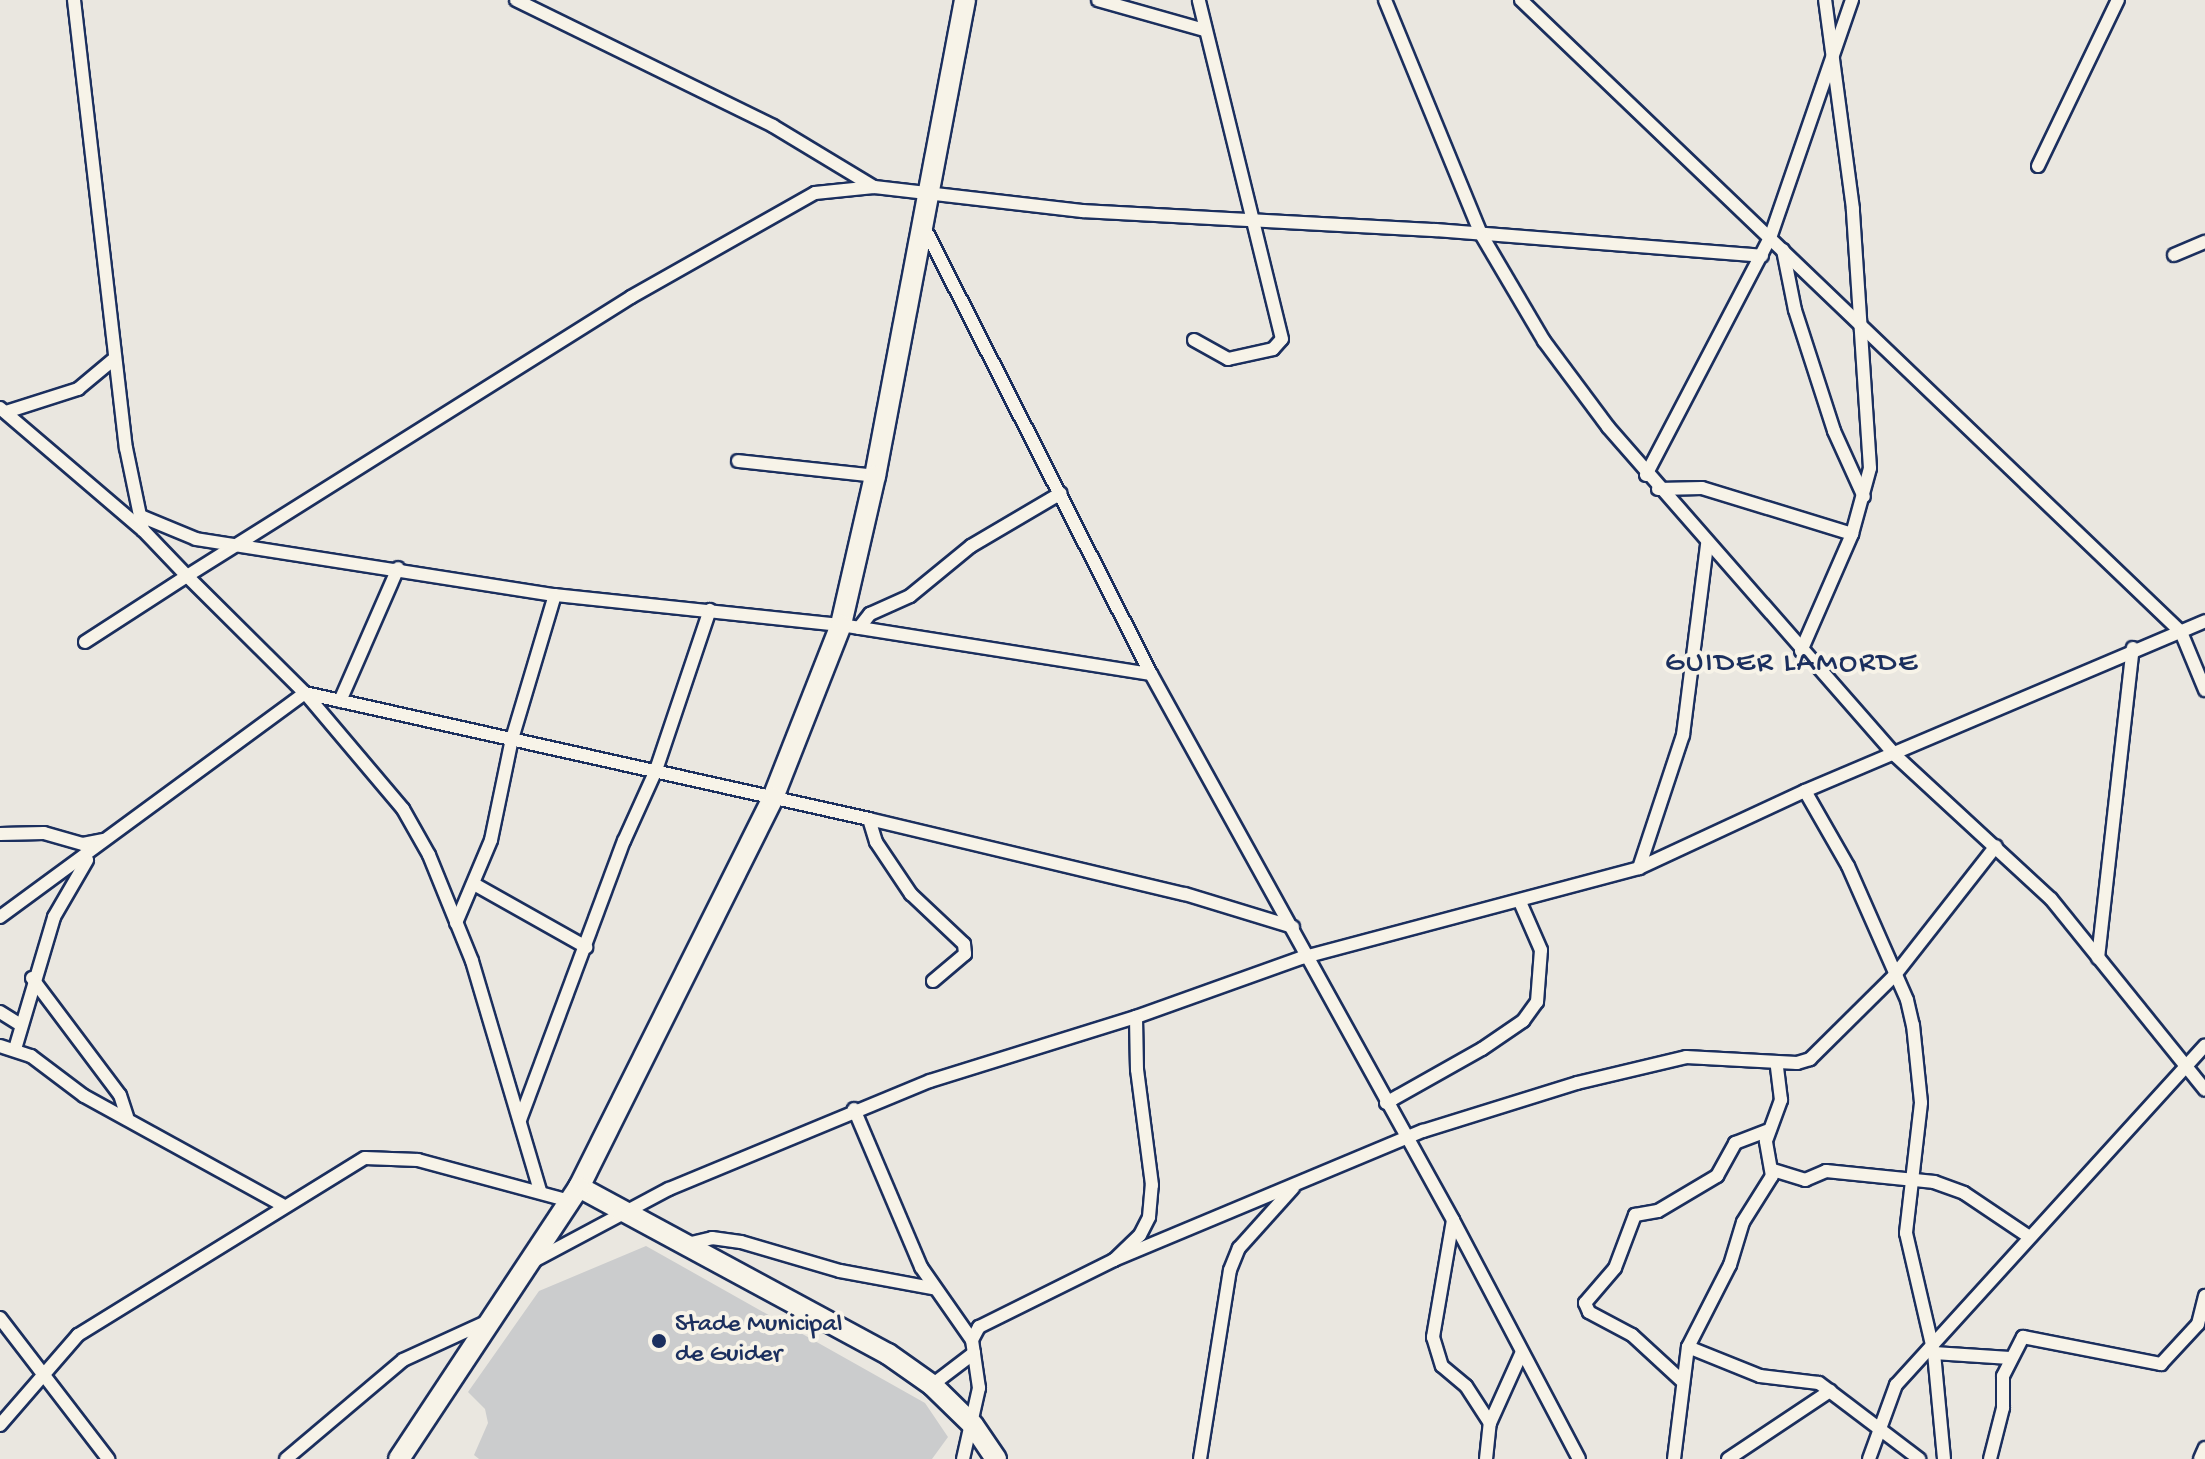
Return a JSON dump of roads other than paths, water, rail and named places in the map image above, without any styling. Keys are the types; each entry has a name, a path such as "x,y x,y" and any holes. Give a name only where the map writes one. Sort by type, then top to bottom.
{"main road":[{"path":"399,1459 495,1318 574,1194 773,798 850,627 875,476 965,0"},
{"path":"574,1194 629,1213 888,1354 932,1385 973,1425 996,1459"}],"street":[{"path":"74,0 84,54 114,359 126,448 143,524"},
{"path":"516,0 773,126 874,187"},
{"path":"1098,0 1204,30"},
{"path":"1194,340 1228,359 1279,345 1256,222 1204,30 1199,0"},
{"path":"1385,0 1481,234 1544,341 1658,489 1896,756 2051,899 2205,1090"},
{"path":"1521,0 1860,321 2181,632 2205,690"},
{"path":"1801,651 1852,534 1864,497 1870,439 1853,209 1825,0"},
{"path":"1646,475 1770,238 1852,0"},
{"path":"2038,166 2118,0"},
{"path":"85,642 631,297 815,193 874,187 1083,211 1481,234 1762,256"},
{"path":"924,227 1151,674 1453,1220 1579,1459"},
{"path":"2174,255 2205,242"},
{"path":"1783,250 1795,310 1829,416 1864,497"},
{"path":"3,410 78,389 114,359"},
{"path":"3,410 143,524 187,576 305,693 403,809 472,961 540,1190"},
{"path":"738,461 875,476"},
{"path":"1658,489 1702,488 1852,534"},
{"path":"850,627 910,596 971,546 1061,493"},
{"path":"143,524 171,533 555,595 850,627 1151,674"},
{"path":"1639,868 1683,735 1707,544"},
{"path":"340,701 398,568"},
{"path":"456,923 491,840 512,739 555,595"},
{"path":"520,1120 656,770 710,610"},
{"path":"527,1264 629,1213 669,1189 854,1109 1136,1017 1309,956 1639,868 1805,791 1896,756 2133,648 2205,621"},
{"path":"2098,958 2133,648"},
{"path":"0,917 91,854 305,693 869,819 1185,894 1293,927"},
{"path":"1805,791 1848,866 1907,1000 1918,1058 1921,1103 1909,1177 1908,1253 1932,1348 1944,1459"},
{"path":"869,819 876,842 911,894 964,944 965,954 933,981"},
{"path":"0,834 44,833 83,844 108,840"},
{"path":"932,1385 973,1347 991,1317 1114,1260 1406,1137 1670,1059 1776,1062 1810,1059 1894,976 1996,846"},
{"path":"15,1049 32,978 54,917 91,854"},
{"path":"474,884 586,947"},
{"path":"1386,1103 1482,1049 1523,1021 1537,1002 1541,950 1520,902"},
{"path":"32,978 120,1095 127,1117"},
{"path":"0,1012 21,1025"},
{"path":"1114,1260 1140,1235 1149,1217 1152,1185 1137,1070 1136,1017"},
{"path":"1869,1459 1896,1385 1932,1348 2028,1236 2188,1068 2205,1045"},
{"path":"0,1046 15,1049 70,1088 282,1205"},
{"path":"1674,1459 1681,1380 1688,1347 1730,1265 1743,1222 1773,1170 1767,1131 1781,1100 1776,1062"},
{"path":"854,1109 893,1210 932,1288 973,1347 979,1388 963,1459"},
{"path":"1681,1380 1632,1335 1589,1312 1585,1303 1615,1268 1635,1215 1658,1211 1717,1176 1735,1143 1767,1131"},
{"path":"0,1425 78,1335 345,1167 378,1157 418,1160 540,1190 574,1194"},
{"path":"1773,1170 1805,1180 1818,1171 1909,1177 1956,1188 2028,1236"},
{"path":"1200,1459 1230,1270 1239,1248 1298,1183"},
{"path":"1453,1220 1433,1337 1442,1366 1466,1386 1490,1423"},
{"path":"687,1244 712,1238 741,1242 840,1271 932,1288"},
{"path":"1990,1459 2010,1358 2026,1335 2161,1364 2198,1324 2205,1296"},
{"path":"286,1459 403,1360 495,1318"},
{"path":"2,1325 46,1375 108,1459"},
{"path":"1688,1347 1760,1376 1819,1383 1919,1459"},
{"path":"1932,1348 2010,1358"},
{"path":"1486,1459 1490,1423 1521,1354"},
{"path":"1728,1459 1830,1391"},
{"path":"2200,1459 2205,1448"}],"place":[{"name":"Stade Municipal de Guider","path":"659,1341"}],"district":[{"name":"GUIDER LAMORDE","path":"1792,665"}]}
